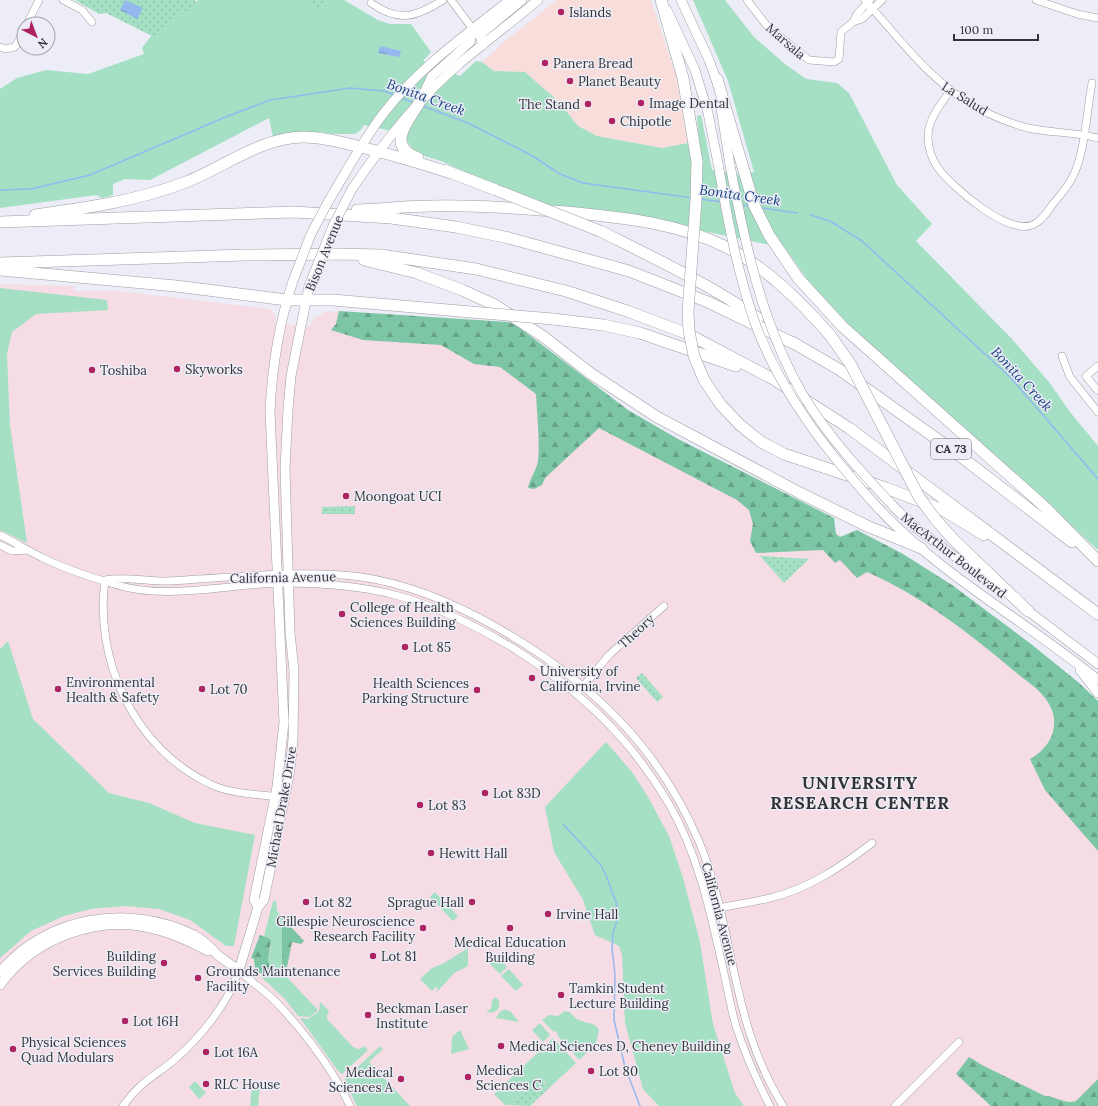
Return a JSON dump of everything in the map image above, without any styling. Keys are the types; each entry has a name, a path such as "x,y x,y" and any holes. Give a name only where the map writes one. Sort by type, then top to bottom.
{"highway":[{"path":"661,0 683,78 697,162 696,200 688,312 689,331 694,356 704,380 721,405 740,425 761,442 784,454 886,488 943,510 1053,579"},
{"path":"717,80 754,205 769,235 786,262 812,294 842,326 1046,508 1098,562"},
{"path":"419,103 401,133 400,140 402,148 413,157 600,231 732,300 797,345"},
{"path":"0,219 72,210 122,201 155,192 186,181 283,139 303,137 328,139 378,150 451,173"},
{"path":"0,222 308,213 432,206 519,208 615,217 681,230 724,246 758,267 782,285 830,335 851,365 919,497 936,520 953,539 1028,611"},
{"path":"308,213 390,218 456,227 556,250 629,271 668,285 797,345"},
{"path":"0,263 338,254 381,255 476,269 566,291 628,310 688,334 773,379 849,428 1098,614"},
{"path":"338,254 417,273 462,290 495,305 544,337 590,373 657,417 800,493 867,526 921,548"},
{"path":"0,270 176,286 287,300 333,300 603,325 640,333 773,379"},
{"name":"CA 73","path":"797,345 840,370 951,449 1098,562"}],"main road":[{"name":"Bison Avenue","path":"278,579 270,412 272,377 287,300 311,234 360,147 388,108 436,58 510,0"},
{"path":"483,45 480,36 481,34 522,0"},
{"name":"Bison Avenue","path":"288,579 285,469 291,376 309,286 333,226 352,189 378,150 419,103 460,64 538,0"},
{"name":"MacArthur Boulevard","path":"661,0 695,70 708,113 728,225 741,276 756,324 776,368 802,414 823,445 879,509 921,548 1098,680"},
{"name":"MacArthur Boulevard","path":"681,0 717,80 730,165 753,274 783,355 803,395 855,466 896,510 916,528 1098,664"},
{"path":"419,103 432,76 470,42 473,28"},
{"name":"Michael Drake Drive","path":"278,579 284,722 279,797"},
{"name":"Michael Drake Drive","path":"239,970 258,907 254,900 279,797 292,753 295,706 288,579"},
{"path":"1069,657 1098,693"},
{"path":"0,972 18,954 49,934 83,922 107,918 149,920 171,926 204,941 212,950 239,970"},
{"path":"0,985 25,958 44,945 63,936 103,925 122,924 153,928 181,938 208,951 212,950"}],"street":[{"path":"31,16 38,0"},
{"path":"63,0 82,10 92,22"},
{"path":"371,3 382,11 394,16 406,16 428,9 443,0"},
{"path":"451,0 473,28 483,45"},
{"name":"Marsala","path":"747,0 767,26 809,60 837,61 839,59 841,32 853,22 862,19 882,0"},
{"path":"1036,0 1077,14 1098,18"},
{"name":"Marsala","path":"853,22 857,14 868,1"},
{"name":"La Salud","path":"868,1 873,9 925,69 950,91 976,107 1010,122 1044,130 1083,134 1098,138"},
{"path":"0,47 6,49 14,47 16,44"},
{"path":"950,91 936,111 929,127 928,136 931,154 939,169 972,201 998,218 1013,224 1027,226 1037,223 1060,196 1075,172 1092,83"},
{"path":"1062,356 1070,377 1086,399 1098,412"},
{"path":"1086,399 1098,389 1086,376 1098,366"},
{"name":"California Avenue","path":"0,535 22,545 27,550 71,570 105,580 113,584 136,588 172,591 278,579"},
{"name":"California Avenue","path":"0,545 12,550 27,550"},
{"name":"California Avenue","path":"105,580 116,578 163,581 360,577 385,581 443,600 476,616 552,661 584,685 624,723 636,737 669,784 701,846 721,908 750,1033 760,1063 782,1106"},
{"name":"California Avenue","path":"288,579 365,588 393,594 439,610 467,622 536,663 577,693 616,730 652,777 675,814 690,846 704,886 736,1024 747,1056 770,1106"},
{"path":"105,580 102,608 108,656 121,690 141,727 167,755 208,783 234,792 279,797"},
{"name":"Theory","path":"577,693 609,655 664,606"},
{"path":"710,910 770,898 808,884 836,870 872,843"},
{"path":"239,970 276,1003 293,1022 329,1069 350,1106"},
{"name":"Michael Drake Drive","path":"123,1106 142,1083 183,1052 220,1011 231,992 239,970"},
{"path":"895,1106 959,1042"}],"shaded area":[{"path":"557,0 651,0 676,76 688,143 662,148 597,136 578,126 558,101 525,72 494,71 482,62 500,45"},
{"name":"University of California, Irvine","path":"0,284 74,286 75,291 117,291 270,309 276,317 275,323 310,326 313,319 327,311 457,323 629,416 835,532 1098,710 1098,1106 0,1106"}],"green space":[{"path":"75,0 196,1 188,10 171,19 156,38 106,13 99,14"},
{"path":"178,0 192,0 196,2 198,0 344,0 378,20 390,24 411,24 431,52 423,61 460,76 476,61 482,62 494,71 525,72 558,101 578,126 597,136 662,148 688,143 691,151 692,170 701,169 697,116 701,115 712,170 742,175 754,172 728,81 693,0 725,0 754,37 785,64 806,79 837,83 849,93 897,185 932,224 916,241 1012,339 1049,382 1070,412 1098,446 1098,550 851,327 809,282 785,248 679,226 544,205 499,188 441,161 415,153 406,139 406,134 364,125 361,130 355,134 333,134 321,132 273,137 269,118 150,180 125,179 113,184 113,195 102,198 97,195 0,208 0,89 17,78 46,70 88,74 144,54 142,48"},
{"path":"308,0 331,0 321,10"},
{"path":"0,288 107,300 108,310 36,314 12,332 7,354 10,425 27,543 0,530"},
{"path":"339,311 508,322 516,325 628,410 678,439 834,518 836,534 840,537 857,530 903,554 952,585 1031,644 1078,682 1098,701 1098,851 1045,790 1030,759 1045,747 1053,732 1053,715 1045,698 996,656 925,603 887,581 867,572 857,578 840,560 835,563 823,550 756,553 750,541 753,524 749,510 737,500 599,428 545,478 542,485 534,489 528,488 536,468 539,453 536,394 500,367 474,364 441,345 363,340 331,330 336,324"},
{"path":"355,506 355,514 322,514 322,507"},
{"path":"760,556 809,559 784,583"},
{"path":"8,641 33,719 109,793 149,803 195,823 255,835 234,946 226,946 190,920 159,909 125,906 91,909 64,916 31,931 0,958 0,649"},
{"path":"642,673 663,697 657,702 636,678"},
{"path":"606,742 632,772 648,797 669,836 683,878 700,942 713,1024 735,1093 744,1106 659,1106 643,1089 625,1023 622,955 619,946 595,935 583,900 554,852 545,807"},
{"path":"435,892 458,916 453,921 430,897"},
{"path":"276,900 277,911 282,917 282,969 270,971 268,959 271,946 269,938 264,936 273,901"},
{"path":"282,917 304,941 301,944 292,942 287,967 282,969"},
{"path":"260,935 269,938 271,941 268,959 270,971 258,974 253,971 255,968 254,959 251,958"},
{"path":"468,948 468,966 454,973 439,990 435,992 438,989 436,987 432,991 420,979 432,968 444,963"},
{"path":"496,955 507,967 500,974 488,962"},
{"path":"509,969 523,985 516,991 501,976"},
{"path":"273,972 282,972 318,1010 309,1017 298,1016 285,999 260,976"},
{"path":"496,997 499,1008 491,1013 486,1011 491,1009 492,1000"},
{"path":"320,1002 329,1011 327,1019 353,1047 359,1049 364,1046 368,1050 342,1074 338,1071 300,1018 308,1019 319,1011"},
{"path":"505,1009 511,1012 519,1022 496,1018 500,1012"},
{"path":"565,1011 577,1019 595,1025 599,1030 596,1044 579,1060 557,1035 558,1034 542,1020 549,1015 558,1016"},
{"path":"540,1023 550,1035 543,1042 532,1030"},
{"path":"460,1030 469,1049 451,1054 452,1037"},
{"path":"553,1038 576,1063 547,1090 545,1082 539,1079 527,1082 520,1095 505,1105 494,1094"},
{"path":"380,1046 383,1049 369,1062 410,1106 357,1106 346,1084 345,1079"},
{"path":"969,1057 1045,1096 1068,1102 1076,1101 1098,1079 1098,1106 991,1106 956,1074"},
{"path":"534,1078 544,1081 547,1090 530,1106 505,1105 519,1096 527,1082"},
{"path":"195,1081 206,1093 199,1099 189,1087"},
{"path":"252,1086 260,1087 258,1106 250,1106"}],"water":[{"path":"125,0 143,8 137,19 120,10"},
{"path":"380,46 401,51 399,57 378,53"}],"waterway":[{"name":"Bonita Creek","path":"0,190 31,189 90,175 221,119 270,100 350,88 384,91 394,95"},
{"name":"Bonita Creek","path":"401,98 414,103"},
{"name":"Bonita Creek","path":"423,106 468,123 531,155 560,174 583,183 693,198"},
{"name":"Bonita Creek","path":"700,199 722,202"},
{"name":"Bonita Creek","path":"742,205 750,206"},
{"name":"Bonita Creek","path":"762,208 797,213"},
{"name":"Bonita Creek","path":"810,215 830,221 862,241 1010,377 1098,479"},
{"path":"563,824 600,864 606,875 616,902 618,917 613,933 612,948 615,975 614,1020 625,1067 640,1106"}],"place":[{"name":"Islands","path":"561,12"},
{"name":"Panera Bread","path":"545,63"},
{"name":"Planet Beauty","path":"570,81"},
{"name":"Image Dental","path":"641,103"},
{"name":"The Stand","path":"588,104"},
{"name":"Chipotle","path":"612,121"},
{"name":"Skyworks","path":"177,369"},
{"name":"Toshiba","path":"92,370"},
{"name":"Moongoat UCI","path":"346,496"},
{"name":"College of Health Sciences Building","path":"342,614"},
{"name":"Lot 85","path":"405,647"},
{"name":"University of California, Irvine","path":"532,678"},
{"name":"Environmental Health & Safety","path":"58,689"},
{"name":"Lot 70","path":"202,689"},
{"name":"Health Sciences Parking Structure","path":"477,690"},
{"name":"Lot 83D","path":"485,793"},
{"name":"Lot 83","path":"420,805"},
{"name":"Hewitt Hall","path":"431,853"},
{"name":"Lot 82","path":"306,902"},
{"name":"Sprague Hall","path":"472,902"},
{"name":"Irvine Hall","path":"548,914"},
{"name":"Gillespie Neuroscience Research Facility","path":"423,928"},
{"name":"Medical Education Building","path":"510,928"},
{"name":"Lot 81","path":"373,956"},
{"name":"Building Services Building","path":"164,963"},
{"name":"Grounds Maintenance Facility","path":"198,978"},
{"name":"Tamkin Student Lecture Building","path":"561,995"},
{"name":"Beckman Laser Institute","path":"368,1015"},
{"name":"Lot 16H","path":"125,1021"},
{"name":"Medical Sciences D, Cheney Building","path":"501,1046"},
{"name":"Physical Sciences Quad Modulars","path":"13,1049"},
{"name":"Lot 16A","path":"206,1052"},
{"name":"Lot 80","path":"591,1071"},
{"name":"Medical Sciences C","path":"468,1077"},
{"name":"Medical Sciences A","path":"401,1079"},
{"name":"RLC House","path":"206,1084"}],"district":[{"name":"UNIVERSITY RESEARCH CENTER","path":"860,793"}]}
